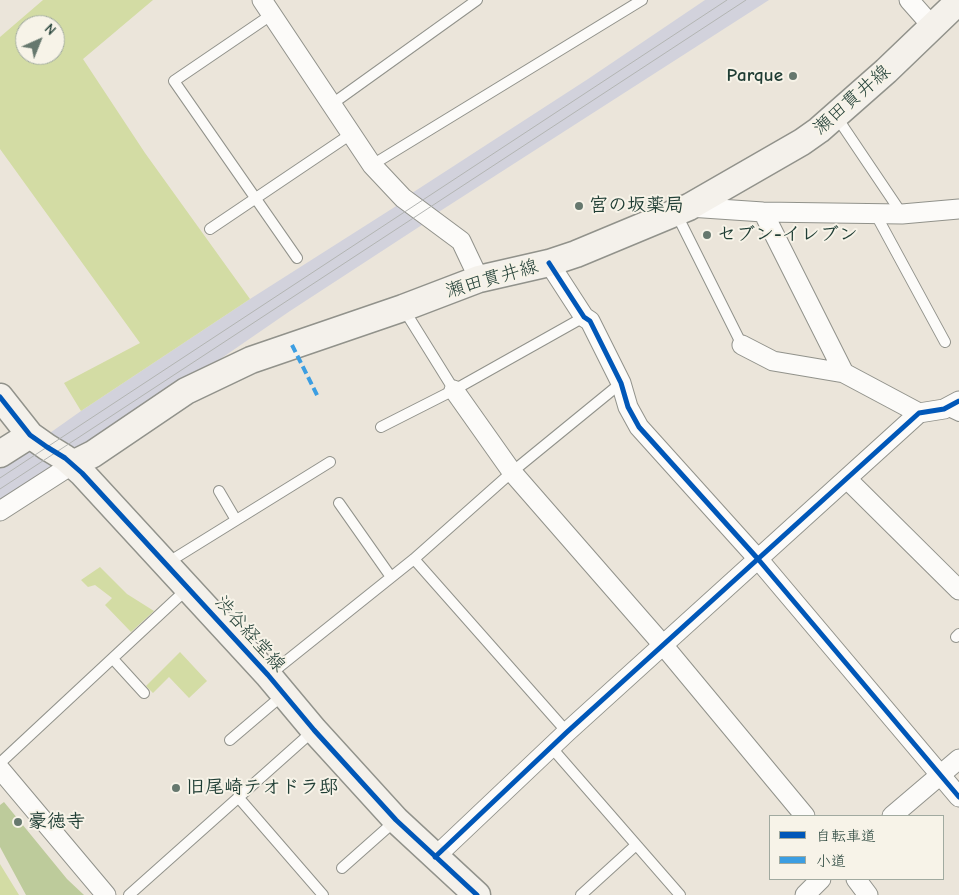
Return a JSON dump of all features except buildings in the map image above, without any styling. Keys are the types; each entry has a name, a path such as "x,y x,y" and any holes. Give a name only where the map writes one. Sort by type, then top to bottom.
{"main road":[{"name":"瀬田貫井線","path":"73,464 93,454 186,391 250,360 403,308 479,279 549,263 576,254 682,209 802,142 836,116 950,15"},
{"name":"渋谷経堂線","path":"0,397 30,435 73,464 276,684 314,730 396,820 477,895"},
{"path":"0,454 30,435"}],"street":[{"path":"909,0 950,15"},
{"path":"266,8 372,165 403,198 461,241 479,279"},
{"path":"682,209 902,214 959,209"},
{"path":"763,212 844,372"},
{"path":"549,263 584,317 590,321 621,383 628,407 639,427 758,559 959,797"},
{"path":"742,345 773,361 844,372 919,413 954,409"},
{"path":"454,390 512,472 663,645 804,815"},
{"path":"435,856 567,732 919,413"},
{"path":"0,511 73,464"},
{"path":"847,479 959,590"},
{"path":"893,815 959,759"},
{"path":"0,769 106,895"},
{"path":"805,895 820,880"},
{"path":"857,880 868,895"}],"lane":[{"path":"332,104 477,0"},
{"path":"372,165 642,0"},
{"path":"266,8 174,81 297,258"},
{"path":"836,116 902,214"},
{"path":"210,229 351,134"},
{"path":"682,209 742,345"},
{"path":"875,213 945,342"},
{"path":"403,308 454,390"},
{"path":"381,427 454,390 584,317"},
{"path":"230,740 276,684 391,577 512,472 621,383"},
{"path":"166,564 330,462"},
{"path":"220,491 236,520"},
{"path":"339,503 391,577"},
{"path":"414,559 567,732"},
{"path":"0,763 188,588"},
{"path":"113,659 144,693"},
{"path":"129,895 314,730"},
{"path":"551,747 680,895"},
{"path":"238,797 323,895"},
{"path":"342,868 396,820"},
{"path":"581,895 636,845"}],"shaded area":[{"path":"705,0 769,0 434,215 409,195 588,79"},
{"path":"401,203 428,221 290,311 181,386 77,450 48,437 47,435 81,411 250,299"},
{"path":"32,452 56,467 0,503 0,468 22,453"}],"green space":[{"path":"43,0 153,0 83,59 145,153 250,299 81,411 64,383 140,343 0,149 0,37 15,24 15,65 65,65 65,15 26,15"},
{"path":"100,567 127,594 154,611 131,632 105,605 112,598 95,585 88,587 81,580"},
{"path":"180,652 207,681 189,698 169,677 153,693 146,686"},
{"path":"4,802 67,879 84,895 26,895 0,847 0,805"},
{"path":"0,864 19,895 0,895"}],"tram line":[{"path":"0,478 727,0"},
{"path":"0,489 746,0"}],"marked path":[{"path":"292,345 318,397"}],"cycle path":[{"path":"549,263 584,317 590,321 621,383 628,407 639,427 758,559 959,797"},
{"path":"0,397 30,435 65,458 82,473 268,675 314,730 396,820 477,895"},
{"path":"435,857 567,732 919,413 944,409 959,401"}],"place":[{"name":"Parque","path":"793,76"},
{"name":"宮の坂薬局","path":"579,206"},
{"name":"セブン-イレブン","path":"707,235"},
{"name":"旧尾崎テオドラ邸","path":"176,788"},
{"name":"豪徳寺","path":"18,822"}]}
